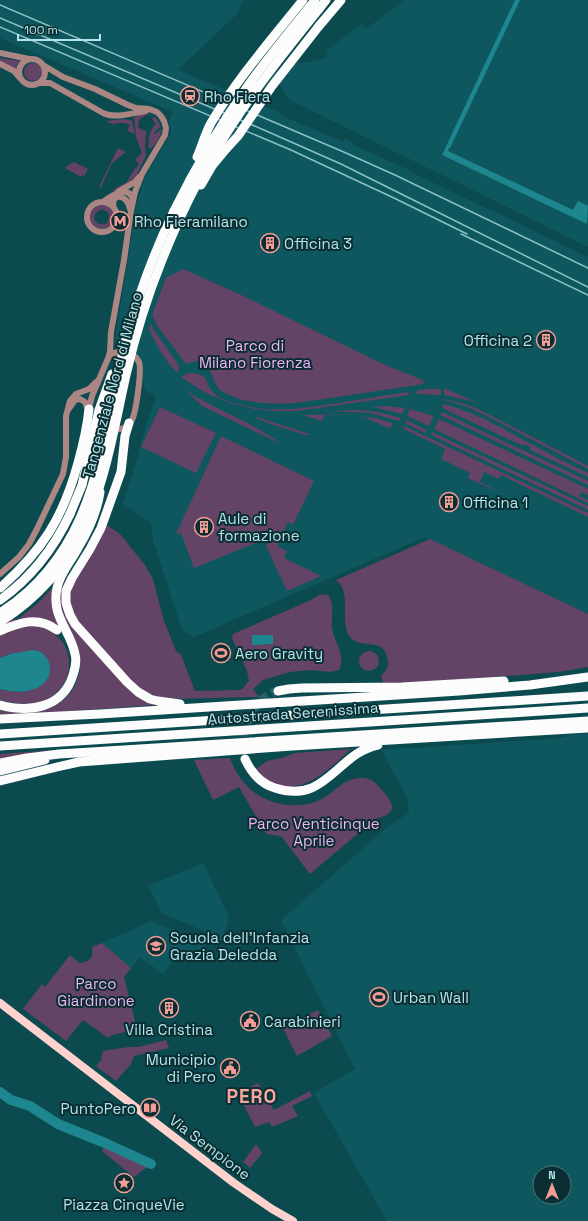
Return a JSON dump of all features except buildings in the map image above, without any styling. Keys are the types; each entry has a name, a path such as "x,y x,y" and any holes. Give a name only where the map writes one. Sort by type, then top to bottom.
{"highway":[{"path":"174,212 183,182 200,151 211,124 244,73 303,0"},
{"name":"Tangenziale Nord di Milano","path":"0,613 21,597 47,572 61,553 79,522 99,464 128,332 150,268 174,212 198,164 236,103 315,0"},
{"name":"Tangenziale Nord di Milano","path":"0,622 37,594 53,576 73,549 94,503 103,477 138,328 153,284 194,188 229,129 270,69 326,0"},
{"path":"177,226 192,203 212,166 238,136 272,86 341,0"},
{"path":"0,600 16,588 37,567 56,540 70,514 82,485 101,405 111,380 115,362 128,332"},
{"path":"0,588 29,561 55,523 69,492 81,452 89,409"},
{"path":"129,424 125,436 121,472 101,528 66,591 66,603 70,615 75,624 127,682 138,692 150,699 175,704 273,702"},
{"path":"0,705 21,709 44,706 56,700 64,693 70,683 74,673 72,652 61,630 61,622 56,606 56,595 58,583 90,526 97,508 103,477"},
{"path":"0,631 18,623 31,621 43,623 61,630"},
{"path":"460,691 530,685 588,676"},
{"path":"278,692 295,688 402,687 588,676"},
{"path":"0,719 561,686 588,683"},
{"name":"Autostrada Serenissima","path":"0,734 588,696"},
{"name":"Autostrada Serenissima","path":"0,746 588,708"},
{"path":"0,725 100,714"},
{"path":"0,763 59,754 144,753 588,721"},
{"path":"0,771 58,758 292,746 588,728"},
{"path":"245,759 255,775 267,785 283,791 300,791 314,788 322,783 357,753 368,747 379,744 408,742 449,736"},
{"path":"0,781 69,764 144,753"}],"main road":[{"name":"Via Sempione","path":"0,1003 234,1183 272,1209 293,1221"}],"street":[{"path":"0,53 37,60 62,76 95,89 128,105 136,108 149,109 161,116 164,121 166,133 142,174 135,182 103,202 93,205 87,212 87,222 93,230 102,233 113,228 117,219 113,204 116,198 121,197 126,200 131,211"},
{"path":"21,79 19,75 20,68 23,62 30,59"},
{"path":"0,64 14,72 27,85 36,85 44,82 50,83 103,113 117,116 146,111 156,112"},
{"path":"40,84 46,71 43,65"},
{"path":"108,359 111,348 111,332 131,211 142,174"},
{"path":"117,193 128,192 132,196 133,201"},
{"path":"103,202 109,204 115,209"},
{"path":"111,332 115,348 120,352"},
{"path":"120,352 126,352 134,356 138,361 140,369 134,414 129,424 124,428 119,430 105,429 97,426 90,417 90,400 111,354 120,352"},
{"path":"0,574 19,557 29,544 63,474 66,458 66,420 70,401 79,392 89,388 99,378"},
{"path":"68,410 75,400 78,399 84,400 89,409"}],"shaded area":[{"path":"0,0 243,0 238,13 178,70 281,113 280,115 344,142 345,139 352,142 356,146 407,168 411,172 588,257 588,614 425,537 194,637 182,630 153,540 151,523 123,504 156,396 146,391 144,387 143,365 139,356 131,350 119,347 115,341 137,202 145,177 169,137 171,130 169,121 173,112 0,38"},
{"path":"405,0 588,0 588,247 288,99 279,83 268,76 289,62 295,64 297,62 305,63 327,58 326,51 361,24 366,29"},
{"path":"515,0 520,0 448,151 573,210 578,201 588,206 587,224 442,155"},
{"path":"252,635 273,635 273,644 252,645"},
{"path":"32,650 42,653 49,662 50,672 45,682 35,689 24,692 0,689 0,658 10,654"},
{"path":"588,733 588,1221 387,1221 314,1093 355,1069 281,920 385,829 409,812 407,797 381,750 562,738"},
{"path":"203,863 229,917 222,941 213,937 213,935 162,913 148,886"},
{"name":"Scuola dell'Infanzia Grazia Deledda","path":"151,921 206,944 199,962 183,949 163,974 140,957 131,968 102,943"}],"green space":[{"path":"0,58 20,61 17,64 16,71 0,63"},
{"path":"29,63 37,63 42,68 40,79 37,81 29,81 24,76 24,68"},
{"path":"142,114 152,115 157,119 161,129 160,127 154,133 155,134 162,129 160,135 155,144 149,149 150,135 156,124 152,119 154,117 146,115 139,120 138,128 146,131 146,156 135,178 114,192 113,190 127,182 133,171 138,166 138,163 135,160 142,153 136,137 134,117"},
{"path":"124,119 132,121 135,134 127,131 130,125 125,123 116,123 115,125 106,121"},
{"path":"118,148 126,152 112,163 101,187 99,187"},
{"path":"74,162 88,169 84,176 82,175 81,177 65,168"},
{"path":"104,205 112,211 114,219 109,227 101,229 96,228 93,225 90,216 95,208","holes":["101,209 108,212 109,217 107,223 99,224 94,219 95,214"]},
{"name":"Parco di Milano Fiorenza","path":"183,269 239,294 385,365 423,380 424,384 293,403 261,403 230,396 222,391 214,381 206,365 195,361 186,364 158,327 152,315 166,278"},
{"path":"151,323 154,330 178,364 179,368 177,373 165,358 155,341 149,329"},
{"path":"189,373 204,377 211,390 222,399 257,408 289,409 408,392 409,395 297,411 273,411 233,404 204,392 181,377"},
{"path":"444,388 467,398 478,404 444,395"},
{"path":"184,389 207,403 244,421 279,443 206,408"},
{"path":"441,389 441,395 416,394 418,390"},
{"path":"444,399 476,408 588,466 588,469 487,416 465,406"},
{"path":"443,404 455,407 489,422 588,473 588,477 530,450 530,447 524,444 523,446 442,408"},
{"path":"386,406 405,408 402,414 373,407"},
{"path":"160,407 216,433 196,473 141,447"},
{"path":"410,409 434,416 429,426 407,416"},
{"path":"359,410 378,412 401,418 399,421 370,413 331,411"},
{"path":"442,412 588,481 588,485 440,415"},
{"path":"325,414 349,415 325,415 322,421 302,415"},
{"path":"352,415 370,417 392,423 392,426 390,428 386,427 364,417"},
{"path":"257,417 309,434 308,436 268,423 256,418"},
{"path":"439,419 588,489 588,495 581,492 579,496 588,500 588,503 434,429"},
{"path":"406,420 427,430 425,433 405,423"},
{"path":"404,426 588,513 588,517 501,475 499,479 484,472 480,482 494,490 468,478 470,473 441,459 445,449 404,429"},
{"path":"432,432 588,506 588,510 431,435"},
{"path":"221,436 314,481 293,525 288,522 277,546 287,551 284,558 321,576 287,591 266,546 268,544 268,540 263,537 260,538 258,542 194,568 181,533 176,534"},
{"path":"107,525 120,534 145,565 153,579 164,621 176,651 181,655 195,691 240,690 243,688 249,681 247,671 232,638 233,634 317,596 326,594 328,595 331,603 333,634 341,654 341,665 339,670 331,672 311,670 290,672 263,680 253,689 259,697 165,699 141,690 129,679 81,625 71,608 70,591 75,578"},
{"path":"430,539 588,614 588,667 558,672 384,685 381,676 388,667 386,653 378,646 361,643 351,638 345,621 344,593 342,586 336,580"},
{"path":"67,578 72,625 156,705 0,716 0,710 32,713 43,711 52,707 61,702 69,694 78,679 80,659 78,649 61,609 61,589"},
{"path":"54,586 60,627 54,634 62,641 67,650 69,659 69,669 62,687 55,694 41,702 23,704 0,700 0,689 25,692 37,650 10,654 0,658 0,617 17,620 37,604"},
{"path":"369,651 376,654 379,661 376,668 369,671 362,668 359,661 362,654"},
{"path":"351,749 326,771 298,786 287,787 276,785 265,778 256,769 267,761 295,753"},
{"path":"56,750 0,759 0,754"},
{"name":"Parco Venticinque Aprile","path":"230,758 237,773 248,787 255,793 273,802 293,805 313,803 322,799 345,782 356,778 363,778 372,780 378,786 391,802 392,808 389,813 375,819 310,874 281,836 266,834 239,787 213,800 194,760"},
{"name":"Parco Giardinone","path":"102,943 131,968 124,977 137,1029 112,1035 108,1038 83,1020 66,1041 23,1009 42,984 45,987 70,955 79,963 86,961 92,956 92,947"},
{"path":"318,1010 332,1036 297,1056 283,1028"},
{"path":"166,1040 169,1048 134,1056 131,1064 116,1081 96,1066 101,1060 103,1051 138,1047"},
{"path":"258,1083 274,1110 310,1091 312,1096 292,1106 298,1116 272,1127 269,1122 255,1127 238,1093"},
{"path":"256,1144 262,1153 250,1168 243,1162"},
{"path":"104,1147 147,1167 134,1177 102,1151"}],"waterway":[{"path":"0,1092 11,1100 30,1106 58,1124 151,1164"}],"tunnel":[{"path":"243,750 243,732 250,714 262,700 278,691"}],"railway":[{"path":"0,5 346,153 588,268"},
{"path":"0,18 341,164 588,287"},
{"path":"0,27 291,150 467,234"},
{"path":"461,234 588,295"}],"place":[{"name":"Rho Fiera","path":"190,96"},
{"name":"Rho Fieramilano","path":"120,221"},
{"name":"Officina 3","path":"270,243"},
{"name":"Officina 2","path":"546,340"},
{"name":"Officina 1","path":"449,502"},
{"name":"Aule di formazione","path":"204,527"},
{"name":"Aero Gravity","path":"221,653"},
{"name":"Scuola dell'Infanzia Grazia Deledda","path":"156,946"},
{"name":"Urban Wall","path":"379,997"},
{"name":"Villa Cristina","path":"169,1008"},
{"name":"Carabinieri","path":"250,1021"},
{"name":"Municipio di Pero","path":"230,1068"},
{"name":"PuntoPero","path":"150,1108"},
{"name":"Piazza CinqueVie","path":"124,1183"}],"district":[{"name":"PERO","path":"252,1096"}]}
